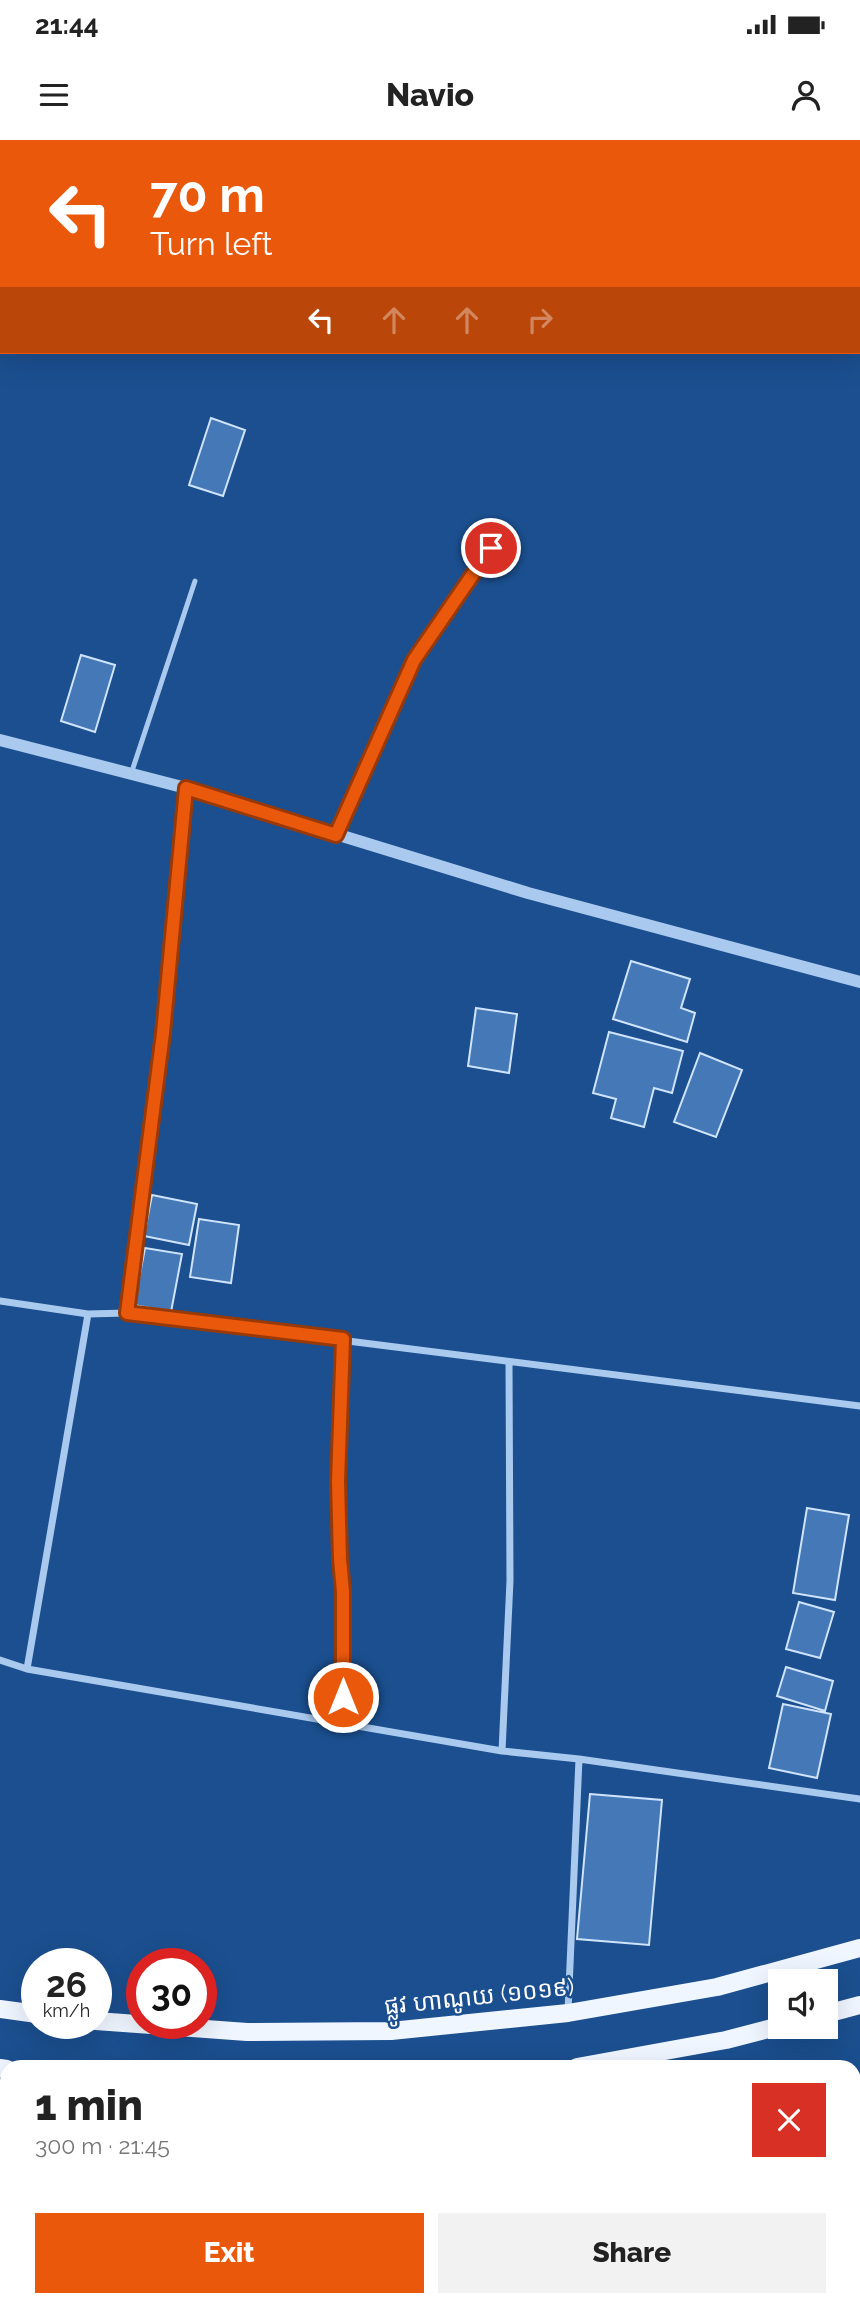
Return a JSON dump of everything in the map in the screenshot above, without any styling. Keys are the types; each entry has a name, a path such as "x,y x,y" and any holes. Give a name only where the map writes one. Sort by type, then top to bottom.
{"main road":[{"name":"ផ្លូវ ហាណូយ (១០១៩)","path":"112,2022 247,2032 391,2031 568,2013 716,1987 860,1948"},
{"path":"838,2011 860,2005"},
{"path":"0,2009 21,2012"},
{"path":"616,2060 726,2040 768,2029"}],"street":[{"path":"0,740 186,788 528,893 860,982"},
{"path":"127,1313 163,1033 186,788"},
{"path":"0,1301 88,1314 127,1313 343,1339 860,1406"},
{"path":"27,1668 88,1314"},
{"path":"343,1339 338,1481 343,1592 343,1723"},
{"path":"502,1751 510,1581 509,1362"},
{"path":"0,1660 27,1668 502,1751 579,1759 860,1799"},
{"path":"568,2013 579,1759"}],"lane":[{"path":"336,835 414,660 491,548"},
{"path":"131,774 195,581"}],"building":[{"path":"211,418 245,430 223,496 189,485"},
{"path":"81,655 115,665 95,732 61,721"},
{"path":"631,961 690,979 681,1008 695,1013 687,1042 613,1019"},
{"path":"476,1008 517,1014 509,1073 468,1066"},
{"path":"609,1032 683,1051 672,1093 654,1088 644,1127 611,1118 616,1099 593,1093"},
{"path":"700,1053 742,1070 716,1137 674,1122"},
{"path":"152,1195 197,1204 189,1245 144,1236"},
{"path":"199,1219 239,1225 231,1283 190,1277"},
{"path":"145,1248 182,1254 171,1312 134,1305"},
{"path":"807,1508 849,1515 835,1600 793,1593"},
{"path":"799,1602 834,1612 820,1658 786,1649"},
{"path":"786,1667 833,1681 825,1711 777,1696"},
{"path":"783,1704 831,1714 817,1778 769,1768"},
{"path":"590,1794 662,1800 649,1945 577,1939"}],"route":[{"path":"343,1697 343,1592 338,1481 343,1339 127,1313 163,1033 186,788 336,835 414,660 491,548"}]}
